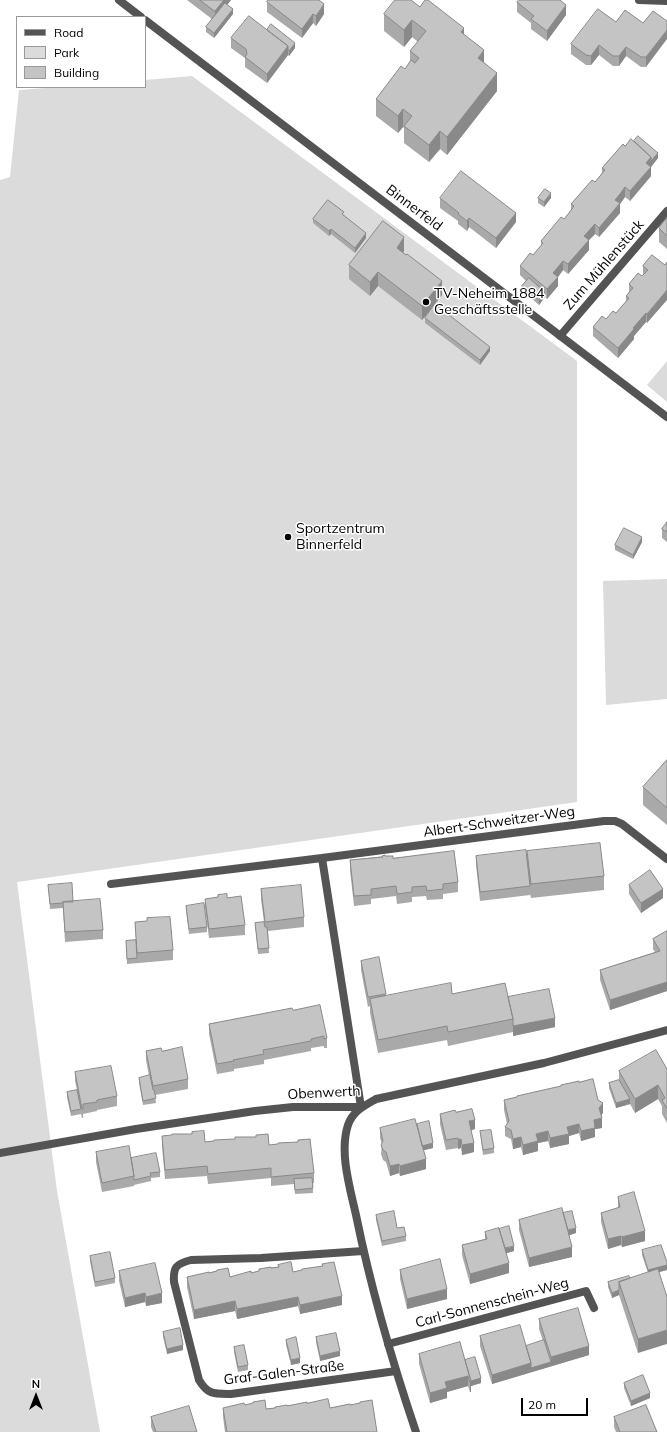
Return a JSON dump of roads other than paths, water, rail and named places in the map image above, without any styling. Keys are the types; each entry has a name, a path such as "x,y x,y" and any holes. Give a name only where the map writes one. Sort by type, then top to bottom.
{"street":[{"path":"119,0 140,16"},
{"path":"639,0 667,1"},
{"name":"Binnerfeld","path":"146,21 667,418"},
{"name":"Zum Mühlenstück","path":"560,336 667,211"},
{"name":"Albert-Schweitzer-Weg","path":"112,884 592,822 615,821 622,824 667,859"},
{"path":"322,858 361,1107 354,1113 348,1125 345,1142 346,1160 363,1251 388,1344 416,1432"},
{"name":"Obenwerth","path":"0,1153 136,1129 255,1111 293,1107 361,1107 376,1099 544,1063 667,1030"},
{"name":"Graf-Galen-Straße","path":"363,1251 261,1258 191,1260 182,1263 176,1268 174,1282 199,1380 204,1389 220,1394 231,1394 396,1371"},
{"name":"Carl-Sonnenschein-Weg","path":"388,1344 586,1291 594,1308"}],"place":[{"name":"TV-Neheim 1884 Geschäftsstelle","path":"426,302"},
{"name":"Sportzentrum Binnerfeld","path":"288,537"}]}
